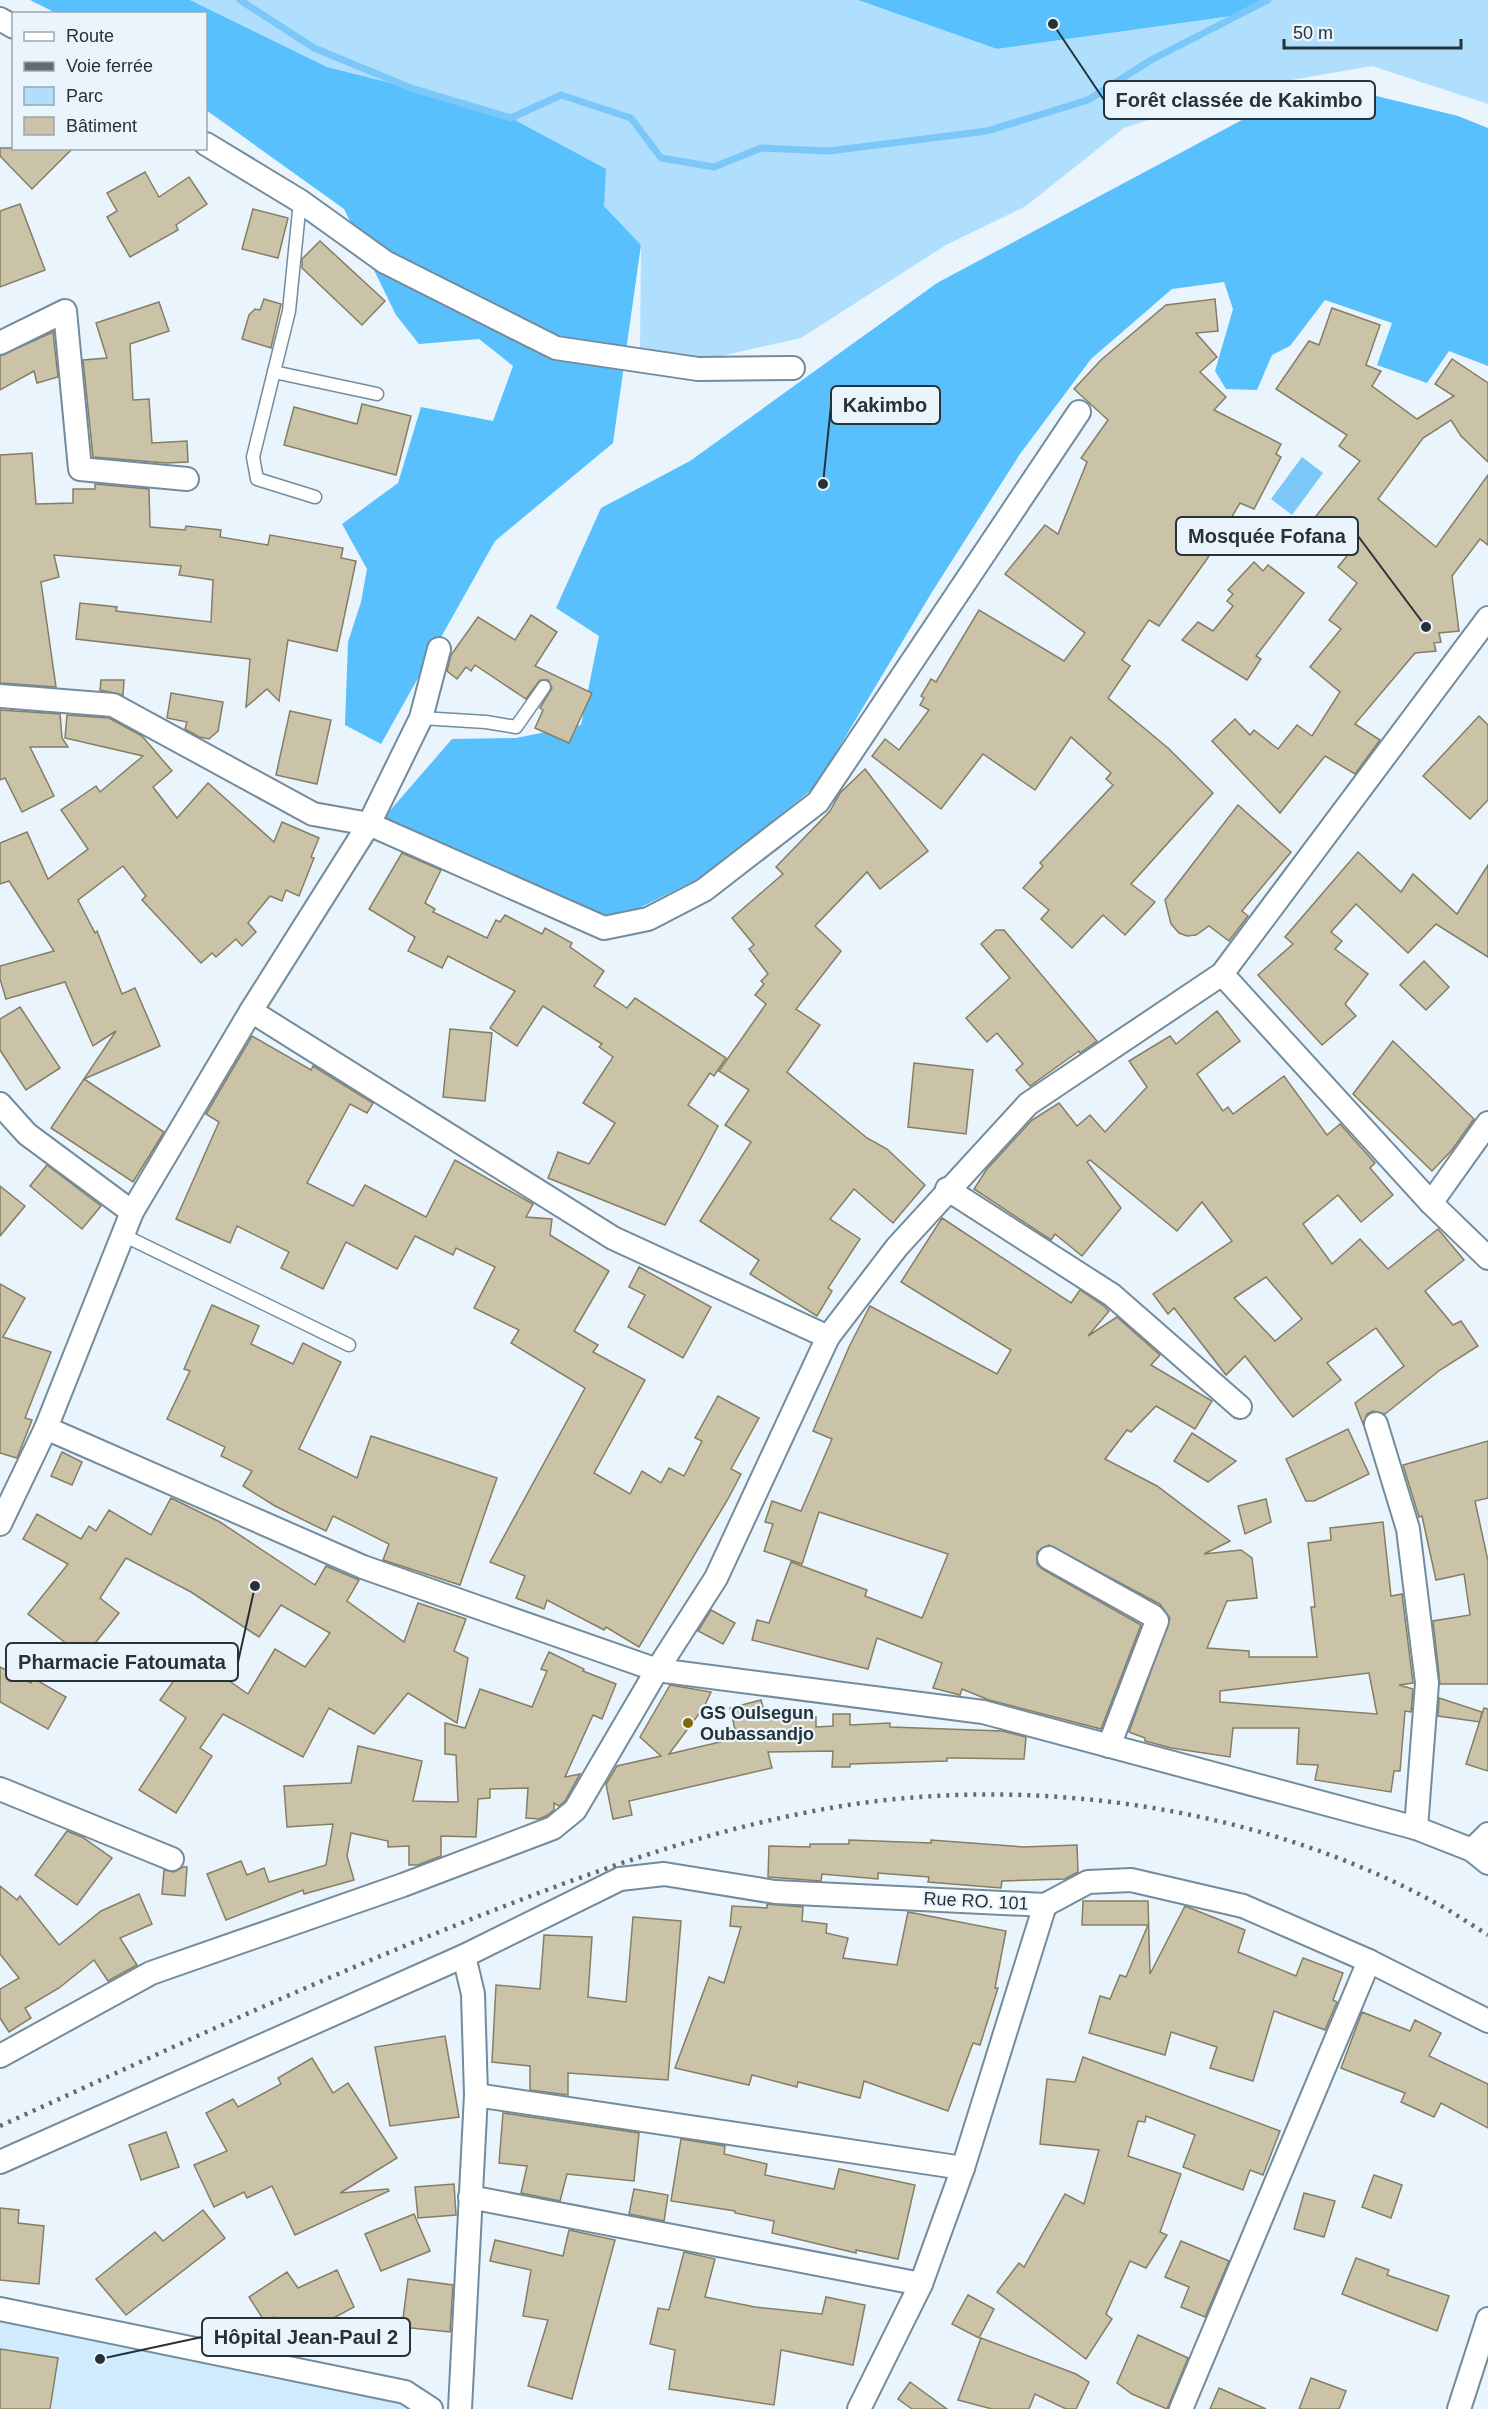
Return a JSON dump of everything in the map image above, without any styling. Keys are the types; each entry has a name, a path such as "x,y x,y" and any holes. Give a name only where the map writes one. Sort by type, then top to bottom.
{"street":[{"path":"207,145 300,201 385,261 556,348 698,369 793,368"},
{"path":"0,343 64,311 81,469 187,479"},
{"path":"0,696 114,705 313,814 369,824 604,928 648,919 704,890 818,802 1079,412"},
{"path":"0,2056 151,1973 404,1886 553,1828 575,1810 657,1670 716,1578 828,1337 897,1247 947,1189 1028,1104 1222,974 1488,618"},
{"path":"0,1524 46,1428 132,1212 251,1011 369,824 421,718 439,649"},
{"path":"1222,974 1431,1203 1488,1258"},
{"path":"251,1011 613,1238 828,1337"},
{"path":"0,1104 27,1134 132,1212"},
{"path":"1431,1203 1488,1123"},
{"path":"947,1189 1112,1295 1240,1407"},
{"path":"1376,1424 1408,1529 1427,1683 1416,1828"},
{"path":"46,1428 363,1567 657,1670 983,1712 1416,1828 1483,1849"},
{"path":"1049,1558 1153,1616 1156,1622 1109,1746"},
{"path":"0,1789 172,1859"},
{"name":"Rue RO. 101","path":"0,2162 464,1956 620,1879 664,1875 775,1892 1046,1905 1088,1881 1131,1880 1243,1906 1369,1961 1488,2021"},
{"path":"859,2409 921,2284 963,2168 1046,1905"},
{"path":"460,2409 476,2095 473,1994 464,1956"},
{"path":"1181,2409 1369,1961"},
{"path":"476,2095 963,2168"},
{"path":"470,2197 921,2284"},
{"path":"0,2309 405,2392 431,2409"},
{"path":"1459,2409 1488,2319"}],"lane":[{"path":"300,201 289,311 253,458 257,479 315,497"},
{"path":"274,372 377,394"},
{"path":"421,718 486,722 516,727 544,687"},
{"path":"123,1235 350,1345"}],"shaded area":[{"path":"30,0 190,0 327,67 411,88 511,118 606,169 604,206 641,245 613,443 495,541 381,744 345,725 348,642 361,602 367,569 342,524 398,483 421,407 493,421 513,366 479,339 419,344 396,315 344,209 207,111 207,12 54,12"},
{"path":"858,0 1268,0 1239,15 997,49"},
{"path":"1356,91 1458,116 1488,128 1488,366 1449,351 1427,383 1377,365 1392,323 1325,300 1290,346 1272,355 1257,390 1226,389 1215,371 1233,309 1224,282 1172,289 1091,359 1020,454 932,592 816,786 710,873 613,921 380,822 452,739 516,738 581,725 599,636 556,608 601,508 690,461 937,283 1255,113"},
{"path":"1302,457 1323,473 1292,515 1271,499"},
{"path":"0,2319 401,2399 408,2409 0,2409"}],"green space":[{"path":"190,0 858,0 997,49 1239,15 1268,0 1488,0 1488,104 1372,66 1239,89 1124,128 1026,206 946,245 801,338 703,360 640,350 641,245 604,206 411,88 327,67"}],"building":[{"path":"0,148 71,150 32,189 0,156"},
{"path":"145,172 159,197 189,177 207,204 176,225 178,230 130,257 107,217 117,211 107,193"},
{"path":"20,204 45,270 0,287 0,211"},
{"path":"253,209 288,218 278,258 242,249"},
{"path":"320,241 385,301 362,325 302,268 302,259"},
{"path":"264,299 281,304 271,348 242,339 249,315 255,309 260,310"},
{"path":"1215,299 1218,331 1196,333 1217,357 1200,372 1226,397 1214,410 1281,444 1276,454 1281,457 1254,509 1240,503 1207,559 1159,626 1149,620 1122,660 1130,666 1108,698 1168,748 1213,793 1131,884 1155,902 1125,935 1103,915 1072,948 1041,919 1049,910 1023,888 1043,866 1040,863 1113,785 1106,779 1111,773 1071,737 1035,790 983,754 941,809 872,756 885,739 899,750 929,710 920,705 924,698 921,696 931,679 936,682 979,610 1064,661 1085,633 1005,574 1045,525 1058,534 1087,462 1081,458 1108,420 1074,389 1101,360 1166,305"},
{"path":"159,302 169,331 130,344 133,400 149,399 152,443 187,441 188,462 166,463 93,457 83,360 107,358 96,323"},
{"path":"1332,308 1380,325 1366,365 1381,371 1372,386 1417,419 1454,396 1435,384 1452,359 1488,383 1488,462 1461,436 1451,420 1423,438 1378,499 1436,547 1488,475 1488,545 1480,539 1452,576 1459,631 1439,633 1441,642 1434,643 1436,651 1415,653 1355,724 1380,740 1355,774 1325,756 1280,813 1212,741 1235,719 1250,735 1254,730 1278,749 1297,725 1312,736 1340,692 1310,667 1341,629 1329,620 1357,583 1338,567 1351,551 1312,521 1360,461 1339,446 1347,435 1276,389 1309,341 1319,345"},
{"path":"53,332 58,377 37,383 34,371 0,390 0,356"},
{"path":"362,404 411,416 396,475 284,445 294,407 357,424"},
{"path":"32,453 36,504 73,503 73,489 95,489 95,484 149,489 150,527 185,530 186,526 221,530 220,537 268,545 270,535 343,548 341,558 356,561 337,651 288,640 279,701 267,689 246,707 250,659 76,639 80,603 117,607 116,611 211,622 213,580 179,575 181,566 54,555 59,577 41,582 56,687 0,683 0,455"},
{"path":"1254,562 1263,571 1268,565 1304,593 1256,656 1261,659 1247,680 1182,640 1198,622 1213,631 1233,606 1227,601 1233,594 1228,590"},
{"path":"531,615 557,632 535,666 592,693 569,743 535,728 543,710 540,708 552,688 548,680 540,680 526,699 475,665 471,671 466,667 457,679 447,671 451,655 478,617 515,640"},
{"path":"101,680 124,680 123,695 100,690"},
{"path":"171,693 223,702 218,731 209,739 199,737 185,729 187,722 167,718"},
{"path":"0,710 60,714 62,738 68,747 30,747 54,796 22,812 5,778 0,780"},
{"path":"290,711 331,720 317,784 276,775"},
{"path":"67,715 109,718 142,736 172,771 153,787 177,818 208,783 274,842 282,822 319,838 299,896 286,890 282,901 270,896 248,923 256,932 242,946 236,939 216,957 212,953 201,963 142,900 146,896 123,866 78,900 95,933 97,931 122,994 135,988 160,1046 84,1079 116,1031 93,1046 65,982 6,999 0,979 0,966 54,951 9,881 0,884 0,843 27,832 48,879 88,849 61,810 96,786 100,792 143,756 65,738"},
{"path":"1479,716 1488,725 1488,800 1470,819 1423,776"},
{"path":"865,769 928,851 880,889 867,872 815,926 841,951 796,1009 820,1025 787,1072 867,1138 887,1149 925,1185 893,1223 854,1189 830,1219 860,1239 828,1288 832,1291 817,1316 750,1274 759,1260 700,1221 751,1142 725,1125 749,1090 719,1071 766,1004 755,995 764,984 761,981 768,974 749,949 754,945 732,918 783,874 776,867 830,811 840,793"},
{"path":"1238,805 1291,852 1242,911 1248,916 1229,941 1209,926 1196,935 1187,936 1179,933 1171,924 1165,900"},
{"path":"1358,852 1401,892 1413,874 1457,914 1488,865 1488,957 1436,924 1408,953 1356,904 1331,932 1342,941 1335,949 1368,974 1345,1004 1356,1016 1322,1045 1258,975 1293,944 1285,937"},
{"path":"402,853 441,870 425,903 435,909 433,912 487,938 496,920 500,922 505,915 542,934 545,928 572,943 570,947 604,971 594,986 627,1008 635,998 726,1058 714,1076 710,1073 688,1105 718,1126 665,1225 548,1178 558,1152 589,1164 615,1123 583,1103 613,1057 599,1047 602,1044 543,1006 517,1046 490,1028 515,991 448,956 442,968 408,951 415,937 369,909"},
{"path":"996,930 1004,930 1097,1041 1030,1086 1016,1070 1023,1064 997,1033 987,1042 966,1018 1010,978 981,944"},
{"path":"1424,961 1449,987 1426,1010 1400,985"},
{"path":"20,1007 60,1068 26,1090 0,1050 0,1019"},
{"path":"1217,1011 1240,1041 1197,1074 1223,1111 1228,1107 1233,1114 1284,1076 1327,1135 1340,1124 1375,1163 1370,1168 1393,1195 1361,1222 1338,1195 1303,1224 1332,1264 1360,1239 1388,1269 1438,1229 1464,1260 1425,1291 1453,1325 1461,1321 1478,1346 1440,1370 1385,1414 1373,1411 1367,1414 1363,1424 1355,1403 1404,1366 1376,1328 1327,1363 1341,1380 1293,1417 1245,1356 1226,1375 1174,1308 1168,1314 1153,1294 1232,1241 1202,1202 1177,1231 1090,1160 1087,1162 1121,1208 1082,1256 1055,1234 1051,1240 974,1189 987,1169 1032,1120 1059,1103 1077,1126 1090,1115 1105,1132 1147,1087 1129,1061 1170,1036 1176,1044","holes":["1266,1277 1302,1319 1275,1341 1234,1298"]},
{"path":"450,1029 492,1033 485,1101 443,1097"},
{"path":"252,1036 311,1070 313,1066 373,1103 367,1113 350,1104 307,1183 353,1206 365,1185 426,1217 455,1160 533,1204 526,1217 552,1219 550,1235 609,1271 574,1331 598,1345 593,1352 645,1380 594,1473 630,1494 642,1471 661,1483 669,1468 684,1476 702,1441 695,1438 718,1396 759,1418 731,1469 741,1474 728,1499 639,1647 606,1627 604,1630 547,1600 544,1609 516,1598 525,1576 490,1562 585,1388 511,1343 519,1330 474,1308 495,1267 456,1248 453,1255 415,1236 397,1269 346,1242 323,1289 281,1268 289,1252 237,1226 230,1243 176,1219 219,1122 206,1114"},
{"path":"1393,1041 1474,1119 1452,1150 1432,1171 1353,1094"},
{"path":"914,1063 973,1070 966,1134 908,1127"},
{"path":"84,1079 164,1132 133,1182 51,1128"},
{"path":"47,1165 101,1206 82,1229 30,1186"},
{"path":"0,1186 25,1206 0,1236"},
{"path":"942,1218 1071,1303 1080,1290 1104,1306 1109,1311 1088,1336 1117,1317 1160,1355 1151,1365 1212,1401 1195,1429 1156,1406 1131,1432 1127,1430 1105,1459 1157,1486 1230,1541 1204,1554 1241,1550 1252,1558 1257,1598 1227,1601 1207,1648 1249,1651 1249,1657 1317,1657 1311,1607 1315,1607 1308,1543 1331,1540 1330,1528 1383,1522 1391,1596 1402,1594 1413,1683 1399,1685 1413,1689 1411,1712 1405,1711 1400,1771 1394,1771 1391,1792 1315,1780 1318,1765 1297,1764 1299,1728 1233,1728 1230,1757 1171,1748 1145,1741 1145,1738 1129,1732 1170,1618 1160,1604 1049,1545 1037,1552 1037,1564 1042,1569 1141,1625 1101,1729 989,1700 962,1689 960,1695 933,1688 942,1663 877,1638 868,1669 752,1640 757,1620 769,1623 791,1562 867,1590 865,1596 922,1618 948,1554 819,1512 802,1564 764,1551 773,1524 765,1522 772,1501 801,1511 832,1439 813,1431 849,1347 870,1306 997,1374 1011,1350 901,1282","holes":["1369,1673 1377,1714 1220,1702 1220,1691"]},
{"path":"639,1267 711,1307 683,1358 628,1327 645,1295 629,1287"},
{"path":"0,1284 25,1298 3,1337 51,1352 25,1418 32,1420 17,1458 0,1453"},
{"path":"212,1305 259,1326 251,1344 293,1364 303,1343 341,1362 299,1449 357,1478 371,1436 497,1478 460,1585 383,1560 389,1544 333,1516 326,1531 275,1506 243,1486 252,1471 221,1456 225,1447 167,1419 190,1371 184,1369"},
{"path":"1348,1429 1369,1474 1314,1501 1306,1501 1286,1459"},
{"path":"1192,1433 1236,1461 1208,1482 1174,1461"},
{"path":"1488,1441 1488,1498 1475,1501 1488,1561 1488,1684 1440,1684 1433,1621 1470,1615 1464,1574 1436,1580 1422,1516 1419,1517 1403,1465"},
{"path":"62,1452 82,1462 72,1485 51,1476"},
{"path":"171,1498 220,1522 315,1585 326,1566 359,1580 347,1601 404,1642 418,1603 466,1619 454,1651 468,1658 457,1723 408,1693 374,1734 329,1708 303,1757 223,1714 200,1748 212,1756 176,1813 139,1790 186,1718 160,1700 192,1655 248,1694 275,1649 305,1667 330,1633 281,1605 259,1637 191,1592 126,1558 100,1598 119,1613 84,1657 28,1614 68,1564 23,1539 37,1514 81,1539 89,1526 96,1531 109,1510 151,1535"},
{"path":"1266,1499 1271,1522 1245,1534 1238,1506"},
{"path":"711,1610 735,1623 723,1644 698,1631"},
{"path":"549,1652 584,1669 583,1671 616,1684 602,1719 593,1715 565,1777 580,1774 565,1801 559,1806 554,1803 554,1810 539,1819 526,1818 528,1788 490,1789 490,1798 478,1799 476,1837 441,1836 441,1856 418,1865 409,1865 409,1846 388,1847 388,1841 351,1833 347,1856 354,1880 304,1894 303,1890 226,1920 207,1874 241,1861 247,1875 264,1868 269,1882 326,1865 333,1824 287,1827 284,1786 351,1783 358,1746 422,1761 413,1801 458,1802 456,1755 445,1754 445,1723 465,1728 480,1689 532,1707 547,1671 541,1669"},
{"path":"0,1667 31,1683 33,1678 66,1697 48,1729 0,1702"},
{"path":"670,1685 711,1692 704,1707 669,1754 737,1738 730,1708 761,1700 766,1718 816,1717 816,1727 833,1726 833,1714 850,1714 850,1725 890,1723 890,1727 1002,1731 1026,1737 1024,1759 947,1758 947,1761 850,1764 850,1767 832,1767 833,1751 768,1752 772,1768 629,1801 632,1815 613,1819 606,1784 617,1766 661,1756 640,1737"},
{"path":"1439,1698 1482,1712 1480,1722 1438,1716"},
{"path":"1484,1708 1488,1709 1488,1771 1466,1764"},
{"path":"67,1831 82,1837 112,1858 77,1905 35,1875"},
{"path":"849,1840 931,1843 931,1840 1023,1847 1077,1845 1078,1872 1065,1879 1002,1881 1001,1888 928,1882 929,1877 878,1873 878,1879 822,1874 821,1881 768,1877 769,1846 810,1847 810,1844 849,1844"},
{"path":"187,1867 185,1896 162,1894 164,1870 174,1872"},
{"path":"0,1886 17,1900 20,1896 59,1945 101,1911 139,1894 152,1924 120,1938 137,1965 108,1981 94,1960 59,1988 25,2008 31,2018 9,2032 0,2018 0,1989 19,1978 0,1954"},
{"path":"1083,1901 1148,1901 1150,1974 1185,1906 1245,1930 1238,1952 1296,1976 1303,1958 1343,1973 1333,2000 1337,2002 1325,2030 1274,2011 1253,2081 1210,2068 1217,2047 1171,2032 1165,2055 1089,2033 1100,1996 1110,1999 1120,1975 1126,1977 1148,1925 1082,1925"},
{"path":"767,1904 803,1907 802,1921 827,1924 826,1933 848,1938 843,1958 897,1965 908,1912 1006,1931 995,1988 998,1988 980,2045 973,2043 948,2111 864,2081 860,2098 798,2082 797,2087 752,2075 749,2085 675,2068 709,1977 724,1983 741,1927 730,1926 732,1906 767,1908"},
{"path":"633,1917 681,1921 668,2080 568,2073 568,2095 530,2090 530,2066 492,2062 496,1985 540,1989 544,1935 592,1937 588,1997 626,2002"},
{"path":"1362,2012 1410,2031 1415,2020 1441,2033 1429,2056 1488,2084 1488,2128 1441,2103 1434,2117 1401,2102 1405,2093 1341,2068"},
{"path":"445,2036 459,2117 390,2126 375,2047"},
{"path":"1083,2057 1280,2131 1263,2175 1250,2170 1243,2190 1183,2167 1195,2135 1146,2116 1145,2122 1138,2121 1128,2156 1181,2174 1160,2232 1167,2235 1146,2268 1130,2261 1106,2314 1112,2319 1086,2359 997,2292 1019,2263 1024,2267 1065,2194 1084,2204 1099,2150 1040,2144 1047,2079 1075,2082"},
{"path":"312,2058 333,2093 348,2083 397,2158 340,2193 388,2189 389,2191 295,2235 272,2186 247,2198 244,2192 214,2207 194,2165 227,2151 206,2113 233,2099 238,2107 281,2084 278,2078"},
{"path":"503,2113 639,2133 634,2181 567,2174 560,2201 521,2193 527,2166 499,2163"},
{"path":"166,2132 179,2167 141,2180 129,2145"},
{"path":"681,2139 725,2146 724,2154 767,2164 765,2175 834,2189 839,2169 915,2185 898,2259 856,2250 856,2253 772,2233 774,2221 735,2213 735,2211 671,2201"},
{"path":"1374,2175 1402,2185 1391,2218 1362,2207"},
{"path":"454,2184 456,2215 418,2218 415,2187"},
{"path":"634,2189 668,2195 664,2221 629,2214"},
{"path":"1304,2193 1335,2201 1324,2237 1294,2229"},
{"path":"0,2208 19,2210 18,2223 44,2226 39,2284 0,2280"},
{"path":"203,2210 225,2238 126,2315 96,2279 155,2232 163,2241"},
{"path":"414,2214 430,2251 381,2271 365,2234"},
{"path":"569,2230 615,2240 572,2399 528,2386 548,2320 523,2316 531,2270 490,2261 495,2240 563,2256"},
{"path":"1181,2241 1229,2261 1205,2317 1181,2307 1189,2287 1165,2277"},
{"path":"684,2252 715,2259 705,2297 755,2307 822,2314 826,2297 865,2305 853,2365 781,2350 774,2405 669,2389 675,2350 650,2344 658,2308 669,2310"},
{"path":"1356,2258 1389,2270 1387,2275 1449,2296 1437,2331 1342,2294"},
{"path":"337,2270 354,2307 306,2333 304,2330 297,2335 291,2326 284,2331 274,2317 265,2322 249,2297 287,2272 298,2288"},
{"path":"408,2279 453,2285 450,2332 402,2327"},
{"path":"968,2295 994,2309 979,2338 952,2324"},
{"path":"1138,2335 1188,2358 1167,2409 1132,2394 1117,2383"},
{"path":"981,2338 1076,2374 1089,2382 1076,2409 1066,2409 1035,2394 1029,2409 992,2409 958,2400"},
{"path":"0,2349 58,2358 50,2409 0,2409"},
{"path":"1311,2378 1346,2391 1339,2409 1299,2409"},
{"path":"910,2382 947,2409 912,2409 898,2399"},
{"path":"1219,2388 1266,2409 1210,2409"}],"waterway":[{"path":"240,0 314,48 411,88 511,118 561,95 631,118 661,158 714,167 761,148 829,151 987,131 1088,100 1151,60 1268,0"}],"railway":[{"path":"0,2126 347,1970 551,1888 639,1857 728,1831 819,1810 896,1799 974,1795 1054,1797 1134,1805 1213,1820 1290,1841 1364,1868 1434,1902 1488,1935"}],"place":[{"name":"Forêt classée de Kakimbo","path":"1053,24"},
{"name":"Kakimbo","path":"823,484"},
{"name":"Mosquée Fofana","path":"1426,627"},
{"name":"Pharmacie Fatoumata","path":"255,1586"},
{"name":"GS Oulsegun Oubassandjo","path":"688,1723"},
{"name":"Hôpital Jean-Paul 2","path":"100,2359"}]}
